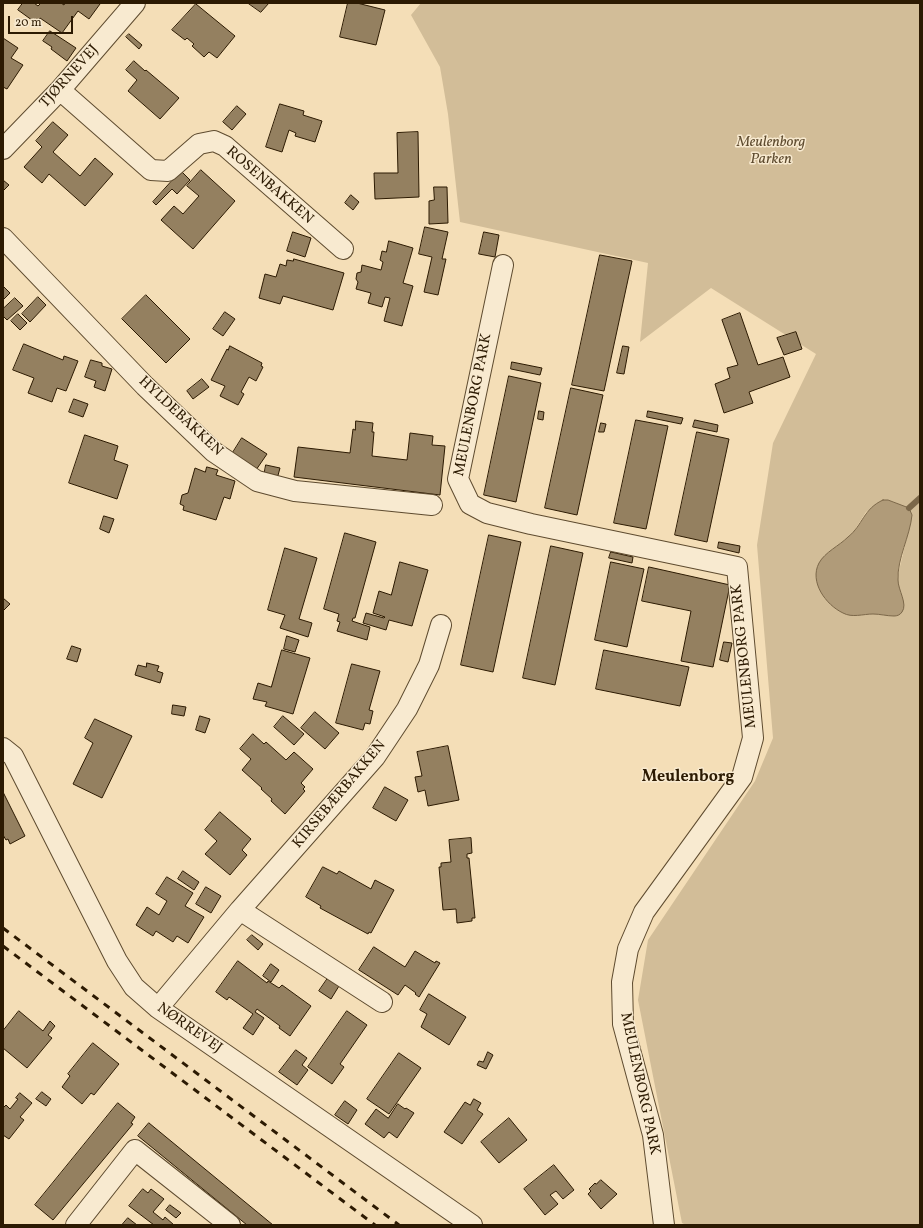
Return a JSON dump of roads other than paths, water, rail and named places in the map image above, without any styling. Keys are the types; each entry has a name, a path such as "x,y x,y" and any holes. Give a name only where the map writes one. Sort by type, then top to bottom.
{"street":[{"name":"TJØRNEVEJ","path":"3,148 60,90 135,3"},
{"name":"ROSENBAKKEN","path":"60,90 151,170 168,171 199,144 214,141 225,146 343,249"},
{"name":"HYLDEBAKKEN","path":"3,238 145,386 214,452 257,481 295,491 432,505"},
{"name":"MEULENBORG PARK","path":"503,265 458,480 470,504 487,513 531,524 737,567 753,738 742,777 644,912 628,949 622,982 623,1024 653,1135 664,1225"},
{"name":"KIRSEBÆRBAKKEN","path":"158,1008 240,910 375,758 407,709 429,665 441,625"},
{"name":"NØRREVEJ","path":"3,748 13,756 117,961 134,987 158,1008 472,1225"},
{"path":"240,910 382,1002"},
{"path":"76,1225 135,1150 230,1225"}],"waterway":[{"path":"909,508 920,498"}],"railway":[{"path":"3,928 399,1225"},
{"path":"3,946 375,1225"}],"district":[{"name":"Meulenborg","path":"688,778"}],"park label":[{"name":"Meulenborg Parken","path":"771,152"}]}
